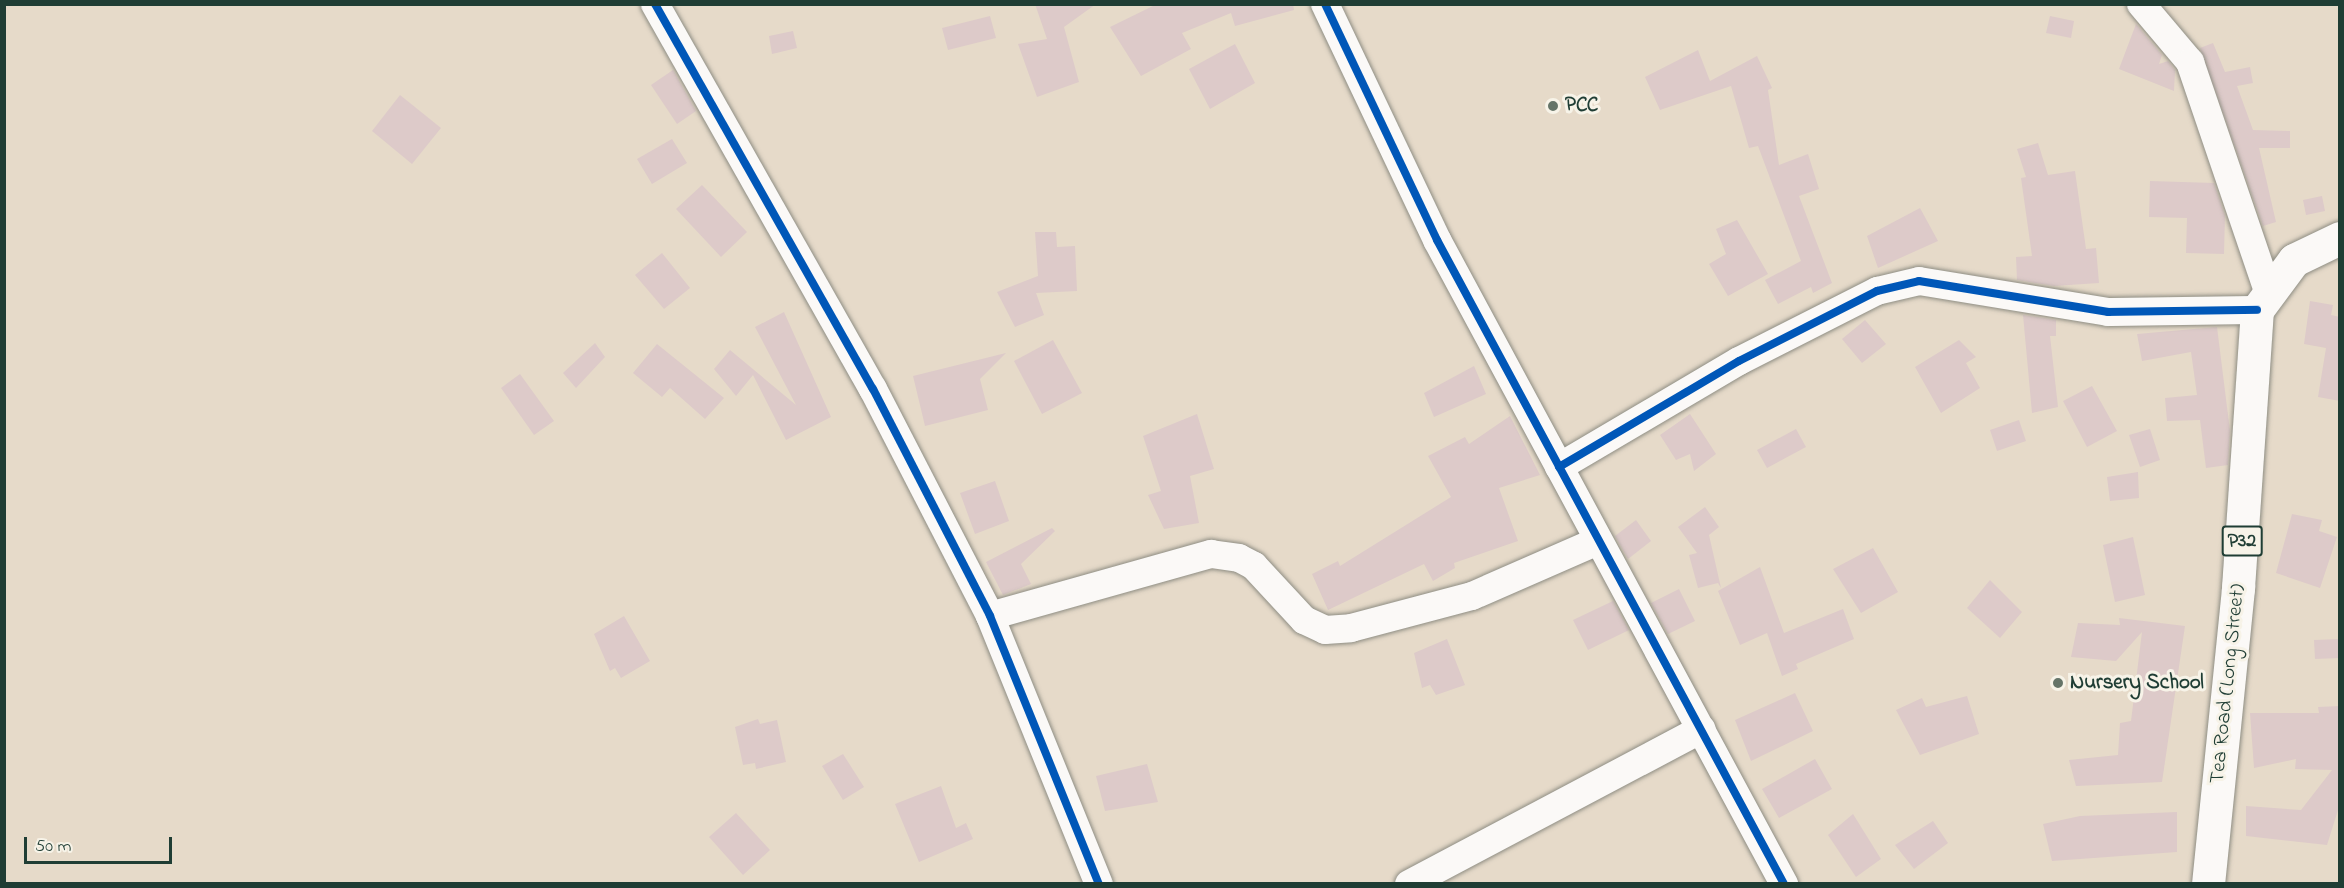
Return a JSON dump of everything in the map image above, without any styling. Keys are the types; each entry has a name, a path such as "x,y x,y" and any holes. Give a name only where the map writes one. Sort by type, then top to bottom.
{"main road":[{"path":"2263,301 2294,260 2340,238"},
{"name":"Tea Road (Long Street)","path":"2208,884 2238,588 2263,301"}],"street":[{"path":"655,4 873,389 990,616 1100,884"},
{"path":"1325,4 1437,240 1784,884"},
{"path":"1559,467 1739,360 1887,288 1919,281 1960,284 2108,312 2263,301 2190,62 2141,4"},
{"path":"990,616 1211,554 1239,558 1254,566 1304,620 1325,630 1351,628 1472,596 1598,541"},
{"path":"1410,884 1702,729"}],"building":[{"path":"1035,4 1096,4 1064,27 1079,82 1037,97 1018,44 1047,39"},
{"path":"1157,4 1293,4 1294,10 1235,26 1231,13 1182,33 1191,49 1141,76 1110,27"},
{"path":"990,16 996,38 948,50 942,28"},
{"path":"2050,16 2074,21 2071,38 2046,33"},
{"path":"2136,24 2162,55 2159,64 2168,61 2175,70 2174,91 2119,69"},
{"path":"793,31 797,48 772,54 769,36"},
{"path":"2213,43 2225,72 2250,67 2253,83 2237,86 2253,130 2290,131 2290,148 2259,148 2276,222 2263,226 2200,48"},
{"path":"1235,44 1255,83 1210,109 1189,69"},
{"path":"1698,50 1710,81 1757,56 1772,88 1768,90 1779,165 1808,154 1819,189 1799,196 1832,283 1813,293 1811,287 1778,304 1765,280 1801,261 1758,146 1749,148 1731,86 1660,110 1645,77"},
{"path":"673,70 696,111 677,124 651,85"},
{"path":"400,95 441,128 412,164 372,131"},
{"path":"672,139 687,163 652,184 637,159"},
{"path":"2038,143 2048,175 2075,171 2086,249 2096,248 2099,283 2054,286 2017,280 2016,257 2032,256 2021,178 2026,177 2017,149"},
{"path":"2150,181 2214,183 2225,216 2224,254 2186,253 2187,218 2149,217"},
{"path":"702,185 747,232 721,257 676,209"},
{"path":"2322,196 2325,211 2306,215 2303,200"},
{"path":"1920,208 1938,241 1878,268 1867,236"},
{"path":"1737,220 1768,274 1728,296 1709,264 1726,254 1716,229"},
{"path":"1035,232 1056,232 1057,247 1075,246 1077,291 1036,293 1044,315 1015,327 997,292 1038,276"},
{"path":"662,253 690,288 664,309 635,275"},
{"path":"2310,301 2333,305 2331,315 2340,317 2340,401 2318,397 2326,348 2304,344"},
{"path":"784,312 831,417 786,440 753,375 736,396 714,369 730,350 796,405 755,327"},
{"path":"2023,315 2056,320 2056,336 2050,336 2058,407 2032,413"},
{"path":"1865,320 1886,344 1862,363 1842,339"},
{"path":"2217,327 2230,431 2228,465 2206,468 2200,420 2167,421 2165,398 2197,395 2191,352 2142,361 2137,334"},
{"path":"1053,340 1082,393 1042,414 1014,361"},
{"path":"1959,340 1976,357 1966,363 1980,388 1941,413 1915,367"},
{"path":"595,343 605,357 576,388 563,373"},
{"path":"657,344 724,398 705,419 670,388 662,397 633,373"},
{"path":"1006,353 980,379 988,410 925,426 913,376"},
{"path":"1474,366 1486,394 1434,417 1424,393"},
{"path":"520,374 554,421 534,435 501,388"},
{"path":"2092,386 2117,431 2087,447 2063,401"},
{"path":"1197,414 1214,469 1190,476 1199,523 1164,529 1148,495 1161,491 1143,436"},
{"path":"1690,414 1716,454 1694,471 1690,454 1676,460 1660,435"},
{"path":"1510,416 1540,475 1499,488 1518,541 1454,563 1455,568 1433,581 1424,564 1328,610 1312,574 1338,561 1340,566 1451,497 1428,456 1465,437 1469,444"},
{"path":"2019,420 2026,441 1997,451 1990,430"},
{"path":"1796,429 1806,447 1767,468 1757,450"},
{"path":"2150,429 2160,460 2140,467 2129,435"},
{"path":"2138,472 2139,498 2110,501 2107,477"},
{"path":"995,481 1009,521 975,534 960,493"},
{"path":"1705,507 1719,527 1709,535 1721,588 1718,583 1698,588 1689,555 1697,553 1678,527"},
{"path":"2292,514 2322,520 2319,531 2337,537 2320,588 2276,573"},
{"path":"1636,520 1651,541 1628,559 1615,536"},
{"path":"1052,528 1055,531 1021,564 1031,584 1003,595 986,562"},
{"path":"2133,537 2145,595 2115,602 2103,545"},
{"path":"1873,548 1898,592 1861,613 1833,569"},
{"path":"1760,567 1784,633 1843,609 1854,639 1796,664 1798,669 1782,676 1767,633 1740,645 1718,591"},
{"path":"1990,580 2022,612 2000,638 1967,608"},
{"path":"1679,589 1695,621 1668,634 1651,603"},
{"path":"1613,601 1629,630 1588,650 1573,620"},
{"path":"624,616 650,661 621,678 615,668 610,671 594,634"},
{"path":"2119,618 2185,626 2162,782 2076,786 2069,760 2118,755 2120,723 2131,721 2142,632 2116,661 2071,657 2078,623 2120,625"},
{"path":"1447,639 1465,685 1436,695 1430,685 1422,688 1414,653"},
{"path":"2340,639 2340,658 2315,659 2314,640"},
{"path":"1795,693 1813,731 1751,761 1735,720"},
{"path":"1967,696 1979,734 1920,755 1896,710 1922,698 1926,707"},
{"path":"2340,706 2338,810 2327,845 2246,836 2246,806 2301,810 2332,770 2295,769 2296,759 2254,768 2250,713 2319,713 2318,707"},
{"path":"758,719 760,724 777,720 786,762 756,769 755,763 743,765 735,727"},
{"path":"843,754 864,787 843,800 822,766"},
{"path":"1815,759 1832,789 1779,818 1762,789"},
{"path":"1147,764 1158,802 1105,811 1096,776"},
{"path":"941,786 956,828 966,823 973,839 919,862 895,804"},
{"path":"2177,812 2177,852 2052,861 2043,824 2080,816"},
{"path":"736,813 770,850 743,875 709,837"},
{"path":"1853,814 1881,859 1856,877 1828,835"},
{"path":"1933,821 1948,843 1914,869 1895,845"}],"cycle path":[{"path":"655,4 873,389 990,616 1099,884"},
{"path":"1325,4 1437,240 1784,884"},
{"path":"1559,467 1739,361 1877,291 1919,281 2108,312 2257,310"}],"place":[{"name":"PCC","path":"1553,106"},
{"name":"Nursery School","path":"2058,683"}]}
